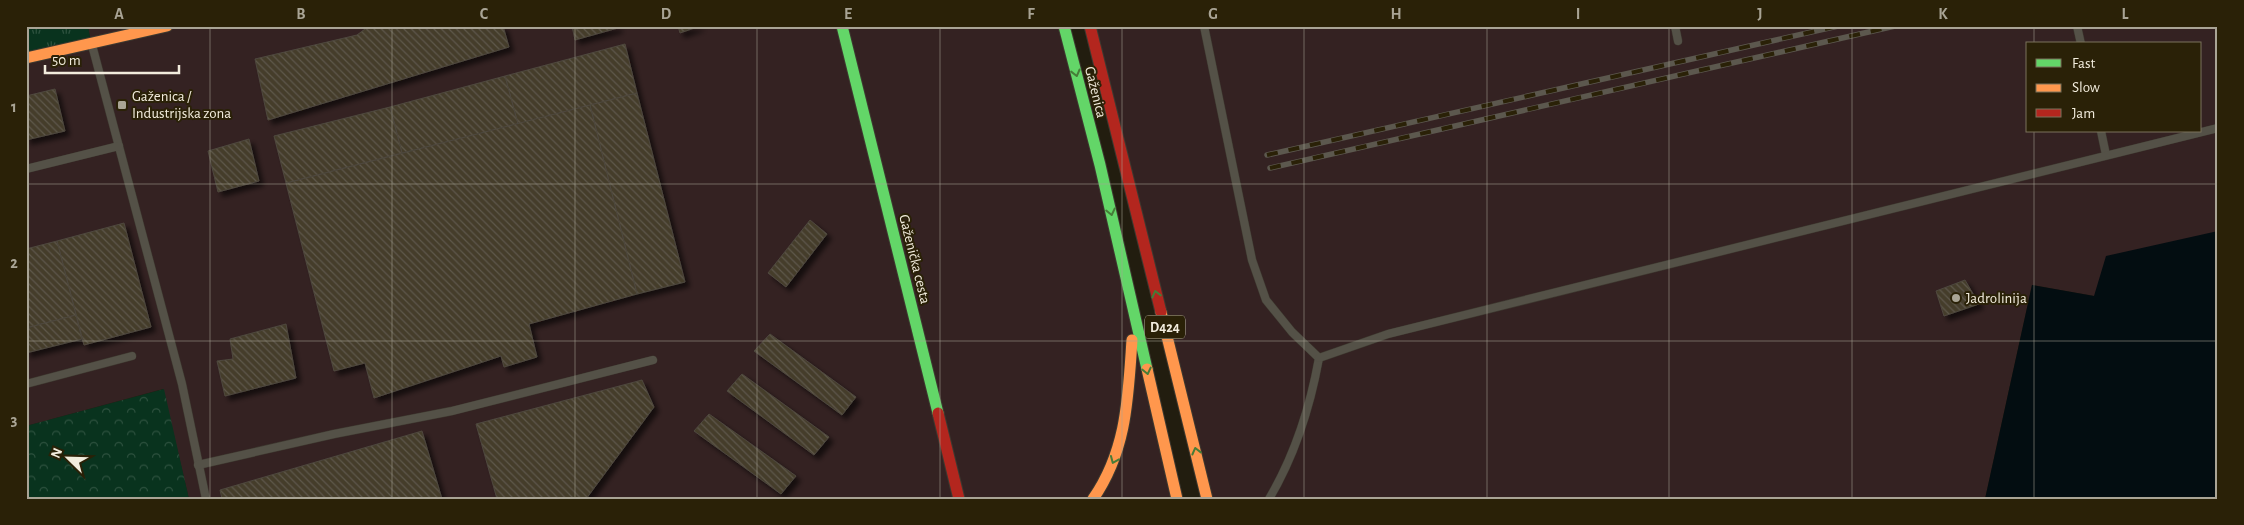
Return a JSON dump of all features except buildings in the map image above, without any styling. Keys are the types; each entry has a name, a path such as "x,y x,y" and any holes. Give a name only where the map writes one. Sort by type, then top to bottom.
{"main road":[{"path":"26,58 167,26"},
{"name":"Gaženička cesta","path":"842,26 959,499"},
{"name":"Gaženica","path":"1064,26 1100,165 1133,310"},
{"name":"Gaženica","path":"1090,26 1207,499"},
{"path":"1093,499 1100,490 1116,454 1127,418 1133,310"},
{"name":"D424","path":"1133,310 1177,499"}],"lane":[{"path":"1204,26 1252,260 1266,300 1292,332 1319,358"},
{"path":"1675,26 1678,41"},
{"path":"2077,26 2081,42"},
{"path":"91,43 182,384 206,499"},
{"path":"2202,132 2218,128"},
{"path":"2101,132 2106,155"},
{"path":"1319,358 1388,334 2201,132"},
{"path":"26,169 119,146"},
{"path":"26,384 132,356"},
{"path":"1269,499 1284,473 1300,434 1312,394 1319,358"},
{"path":"198,465 334,434 452,411 653,360"}],"shaded area":[{"path":"88,26 1070,26 1178,499 189,499 163,389 26,426 26,58 91,43"},
{"path":"1090,26 2218,26 2218,232 2094,296 2032,285 1985,499 1207,499"},
{"path":"2218,231 2218,499 1985,499 2032,285 2094,296 2106,256"}],"green space":[{"path":"26,26 88,26 91,43 26,58"},
{"path":"164,389 189,499 26,499 26,426"}],"railway":[{"path":"1267,155 1838,26"},
{"path":"1270,168 1895,26"}],"traffic: fast":[{"path":"842,26 938,413"},
{"path":"1064,26 1100,165 1147,369"}],"traffic: slow":[{"path":"26,58 167,26"},
{"path":"1161,312 1207,499"},
{"path":"1093,499 1113,462 1124,423 1132,340"},
{"path":"1147,369 1177,499"}],"traffic: jam":[{"path":"1090,26 1161,312"},
{"path":"938,413 959,499"}],"place":[{"name":"Gaženica / Industrijska zona","path":"122,105"},
{"name":"Jadrolinija","path":"1956,298"}]}
